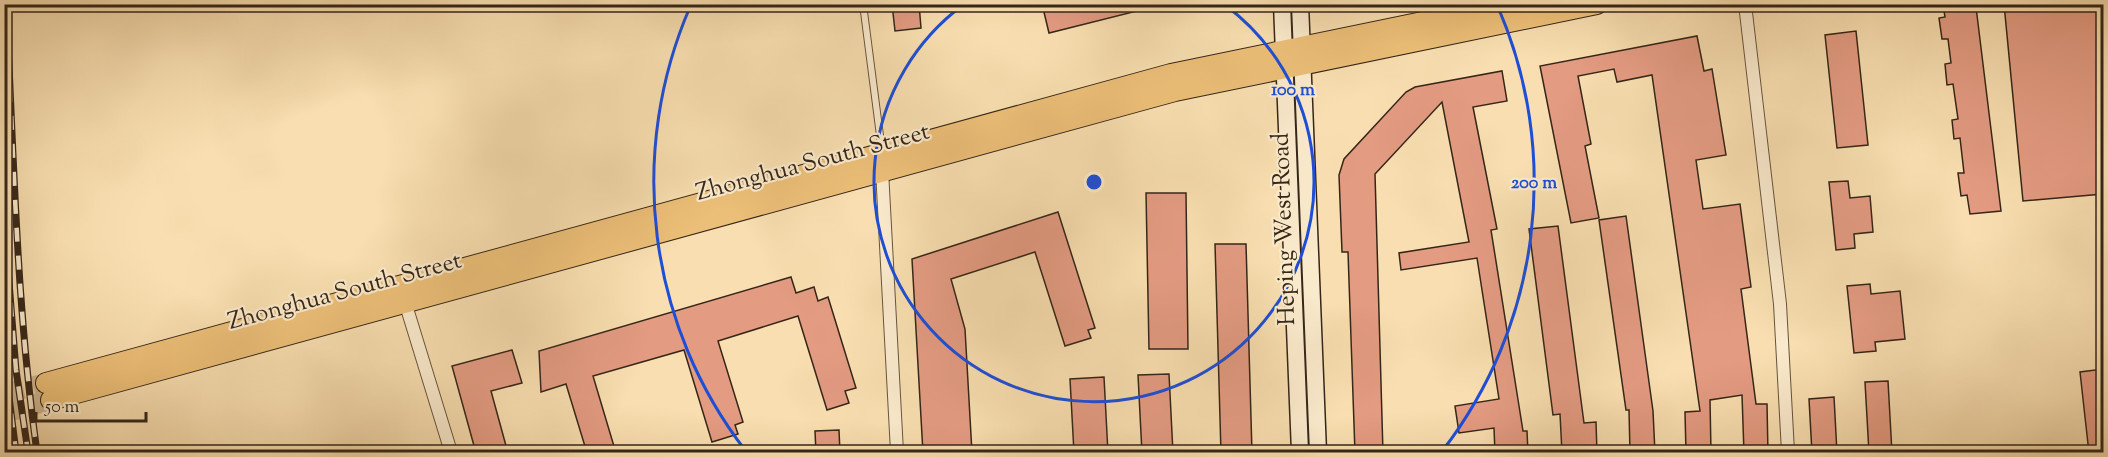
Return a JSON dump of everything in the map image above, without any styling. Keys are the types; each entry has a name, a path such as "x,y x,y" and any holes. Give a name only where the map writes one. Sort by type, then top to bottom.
{"main road":[{"name":"Heping West Road","path":"1282,4 1293,58 1318,453"},
{"name":"Heping West Road","path":"1300,4 1293,58 1300,453"},
{"name":"Zhonghua South Street","path":"1293,58 1510,4"},
{"name":"Zhonghua South Street","path":"882,161 49,391 405,302 882,161 1171,74 1293,58 1597,4"}],"street":[{"path":"1745,4 1780,304 1788,453"},
{"path":"882,161 897,453"},
{"path":"405,302 451,453"}],"lane":[{"path":"863,4 882,161"}],"building":[{"path":"892,4 919,4 921,28 895,31"},
{"path":"1042,4 1145,4 1145,9 1049,33"},
{"path":"2004,4 2103,4 2103,194 2023,201"},
{"path":"1976,7 2001,211 1970,214 1967,195 1961,196 1958,173 1964,173 1960,138 1954,139 1952,120 1958,119 1953,84 1947,85 1945,64 1951,63 1948,39 1942,39 1939,18 1945,17 1944,11"},
{"path":"1856,31 1868,145 1837,148 1825,35"},
{"path":"1697,36 1704,71 1712,69 1726,155 1696,160 1703,209 1740,204 1751,287 1741,289 1756,404 1767,404 1768,453 1744,453 1742,395 1710,400 1711,453 1686,453 1685,412 1700,411 1652,75 1617,82 1614,69 1578,76 1591,144 1585,146 1599,218 1571,223 1540,66"},
{"path":"1502,71 1507,101 1473,107 1497,229 1491,230 1523,431 1527,431 1528,453 1495,453 1494,428 1459,433 1455,406 1499,399 1477,258 1401,270 1399,253 1469,242 1442,102 1375,174 1383,453 1355,453 1348,252 1342,252 1339,175 1344,159 1406,92 1415,87"},
{"path":"1848,181 1850,198 1870,196 1873,232 1854,234 1855,248 1836,250 1829,182"},
{"path":"1146,193 1186,193 1188,349 1149,349"},
{"path":"1058,212 1095,328 1088,330 1091,338 1065,346 1035,252 951,279 965,329 972,453 923,453 912,259"},
{"path":"1626,216 1653,411 1655,453 1630,453 1629,410 1626,410 1599,220"},
{"path":"1558,226 1584,423 1596,422 1597,453 1562,453 1560,414 1553,415 1529,229"},
{"path":"1215,244 1246,244 1252,453 1221,453"},
{"path":"791,277 796,293 814,287 818,301 828,297 856,388 845,391 849,403 827,410 798,316 718,341 743,422 735,425 738,434 712,442 684,350 593,376 616,453 587,453 566,384 541,392 539,351"},
{"path":"1870,284 1871,294 1900,291 1905,339 1875,342 1876,351 1854,353 1847,286"},
{"path":"512,350 522,383 491,391 508,453 476,453 452,366"},
{"path":"2103,369 2103,453 2089,453 2080,372"},
{"path":"1169,374 1173,453 1142,453 1138,375"},
{"path":"1104,377 1108,453 1074,453 1070,379"},
{"path":"1888,381 1892,453 1869,453 1865,382"},
{"path":"1834,397 1837,453 1812,453 1809,399"},
{"path":"839,430 840,453 816,453 815,431"}],"tunnel":[{"path":"4,394 46,383"},
{"path":"4,413 51,400"}],"railway":[{"path":"6,4 20,285 37,452"},
{"path":"4,219 16,370 28,452"},
{"path":"4,358 16,452"}]}
